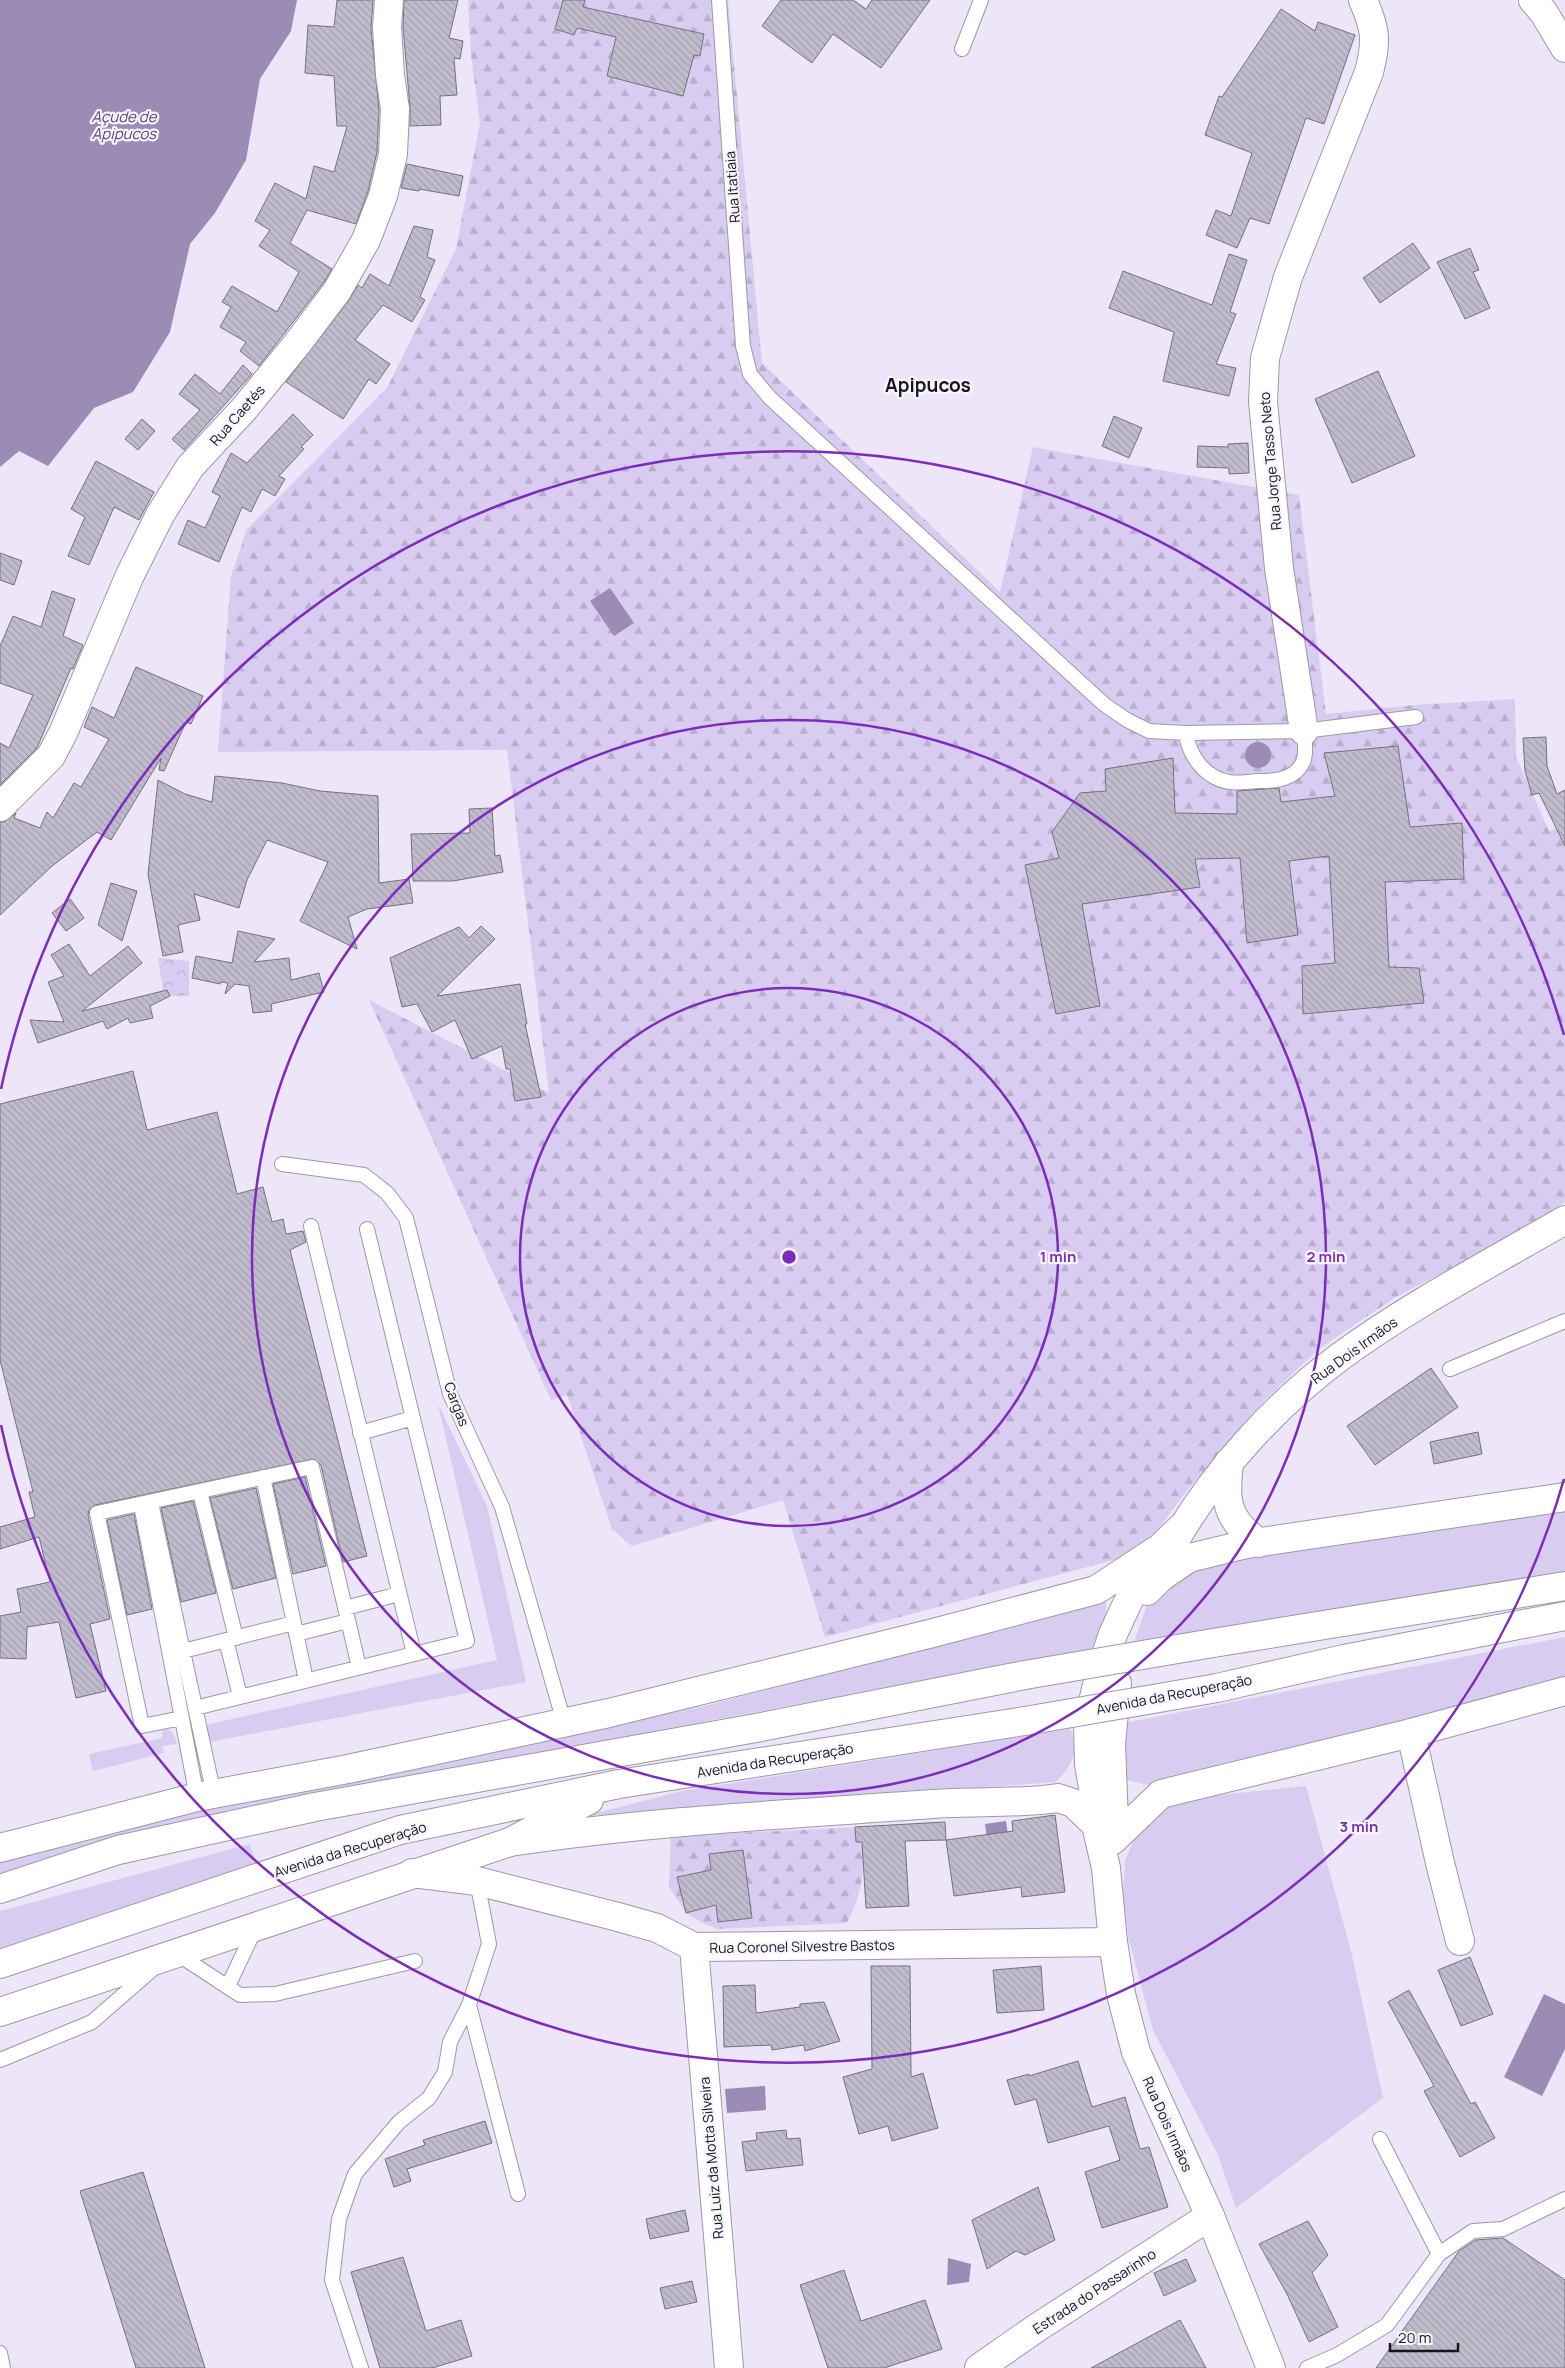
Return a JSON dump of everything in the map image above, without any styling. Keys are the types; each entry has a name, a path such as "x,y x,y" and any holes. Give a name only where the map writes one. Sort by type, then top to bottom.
{"main road":[{"name":"Rua Caetés","path":"0,807 50,756 63,733 130,574 165,507 190,468 244,409 297,344 336,291 366,240 383,196 393,154 395,109 387,27 389,0"},
{"name":"Rua Jorge Tasso Neto","path":"1304,731 1279,568 1263,402 1265,358 1288,278 1368,72 1375,48 1374,29 1363,0"},
{"path":"1532,0 1544,13 1565,48"},
{"name":"Rua Dois Irmãos","path":"1271,2368 1210,2216 1136,2052 1121,1994 1112,1942 1104,1832 1112,1777 1111,1744 1115,1694 1132,1623 1182,1527 1229,1462 1301,1389 1341,1356 1392,1322 1565,1220"},
{"path":"1229,1462 1226,1493 1228,1506 1234,1520 1244,1532 1259,1543"},
{"path":"1147,1591 1161,1577 1189,1558 1259,1543 1565,1497"},
{"name":"Rua Dois Irmãos","path":"1096,1590 1160,1548 1182,1527"},
{"name":"Rua Dois Irmãos","path":"1104,1832 1096,1805 1089,1764 1088,1724 1099,1676 1120,1619 1134,1588 1160,1548"},
{"path":"0,1888 118,1850 315,1807 756,1728 1025,1675 1565,1586"},
{"path":"0,1848 206,1796 564,1722 914,1638 1096,1590"},
{"name":"Rua Dois Irmãos","path":"1096,1590 1109,1590 1121,1597 1124,1602 1120,1619"},
{"name":"Avenida da Recuperação","path":"0,1964 400,1830 619,1784 1025,1721 1217,1688 1344,1659 1565,1616"},
{"path":"1112,1777 1125,1790 1134,1795 1161,1794 1411,1733 1565,1691"},
{"path":"1411,1733 1460,1942"},
{"path":"1055,1798 1068,1790 1089,1764"},
{"path":"510,1842 619,1784"},
{"path":"0,2012 412,1873 510,1842 564,1833 650,1825 932,1804 1055,1798 1073,1803 1104,1832 1161,1794"},
{"name":"Rua Coronel Silvestre Bastos","path":"412,1873 477,1881 657,1928 694,1947 1112,1942"},
{"name":"Rua Luiz da Motta Silveira","path":"694,1947 729,2368"},
{"name":"Estrada do Passarinho","path":"979,2368 1038,2327 1210,2216"}],"lane":[{"name":"Rua Itatiaia","path":"720,0 743,346 750,374 786,416 1104,705 1149,731 1186,733"},
{"path":"962,49 980,0"},
{"path":"1304,731 1304,760 1297,771 1275,781 1228,782 1210,773 1193,758 1186,733 1304,731 1416,717"},
{"name":"Cargas","path":"282,1164 364,1175 387,1193 406,1218 450,1394 502,1507 564,1722"},
{"path":"311,1226 414,1654"},
{"path":"195,1708 467,1641 367,1229"},
{"path":"1450,1369 1565,1321"},
{"path":"360,1433 413,1418"},
{"path":"182,1718 142,1726 97,1513 312,1467 359,1667"},
{"path":"263,1478 306,1680"},
{"path":"200,1492 231,1639 240,1696"},
{"path":"146,1504 195,1708 206,1796"},
{"path":"146,1504 182,1718 206,1796"},
{"path":"183,1652 231,1639 295,1629 346,1614 400,1594"},
{"path":"361,2368 332,2280 339,2218 355,2174 399,2122 429,2098 445,2072 450,2042 468,2005 489,1944 477,1881"},
{"path":"228,1986 257,1925"},
{"path":"0,2060 92,2022 171,1955 240,1994 275,1994 415,1961"},
{"path":"468,2005 518,2194"},
{"path":"1380,2139 1439,2254"},
{"path":"1307,2368 1337,2355 1387,2325 1439,2254 1473,2231 1503,2229 1565,2199"},
{"path":"0,2352 3,2368"}],"green space":[{"path":"468,0 728,0 762,363 1000,592 1033,447 1299,495 1326,714 1415,705 1515,699 1516,757 1549,831 1565,825 1565,1202 1516,1234 1396,1297 1320,1348 1268,1397 1189,1488 1140,1553 825,1637 783,1500 632,1546 612,1529 567,1395 551,1400 369,1000 549,1093 507,750 218,752 231,576 247,529 387,388 456,249 480,123 471,55"},
{"path":"158,958 189,961 189,996 164,996"},
{"path":"438,1404 487,1506 526,1682 209,1742 205,1725 497,1660"},
{"path":"1565,1505 1565,1573 1226,1630 1134,1642 1154,1585 1232,1557"},
{"path":"1106,1600 1107,1646 389,1781 0,1877 0,1860 205,1801 705,1706"},
{"path":"1565,1637 1565,1677 1156,1787 1127,1780 1120,1724"},
{"path":"162,1728 172,1733 177,1744 162,1746 164,1753 93,1771 89,1754 162,1738"},
{"path":"1070,1729 1075,1744 1075,1751 1070,1764 1056,1782 585,1816 682,1791"},
{"path":"1306,1786 1351,1951 1383,2098 1236,2208 1217,2153 1153,2030 1128,1936 1123,1894 1125,1860 1135,1837 1170,1800"},
{"path":"861,1827 863,1865 861,1887 847,1923 718,1929 686,1913 669,1887 671,1836"},
{"path":"250,1844 256,1863 0,1952 0,1911"}],"water":[{"name":"Açude de Apipucos","path":"0,0 297,0 291,31 260,79 246,160 215,213 190,244 170,332 133,392 94,408 48,466 19,451 0,467"},
{"path":"610,588 634,623 614,636 590,601"},
{"path":"1258,742 1267,746 1271,755 1267,764 1258,768 1249,764 1245,755 1249,746"},
{"path":"1006,1821 1011,1858 990,1861 985,1824"},
{"path":"1544,1994 1565,2004 1565,2049 1542,2096 1504,2077"},
{"path":"765,2086 766,2110 727,2113 725,2089"},
{"path":"948,2258 971,2264 969,2282 947,2285"}],"building":[{"path":"337,0 373,0 371,28 379,110 377,152 368,191 356,224 307,210 290,243 332,269 259,366 240,351 246,342 220,327 231,307 222,302 232,286 277,312 299,272 259,246 270,230 255,221 275,183 306,199 314,166 334,172 347,126 337,126 334,76 305,73 308,25 334,27"},
{"path":"404,0 458,0 449,38 463,41 460,59 454,58 457,95 440,96 441,125 410,126 403,27"},
{"path":"563,0 585,0 583,7 704,34 700,56 694,55 683,96 607,76 616,37 577,28 574,35 555,29"},
{"path":"781,0 853,0 866,9 872,0 930,0 881,68 833,34 812,63 762,26"},
{"path":"1281,9 1315,31 1318,22 1355,35 1324,124 1306,118 1269,224 1250,218 1237,248 1206,235 1216,210 1231,216 1252,153 1205,135 1219,96 1222,97"},
{"path":"407,164 463,176 459,196 401,188"},
{"path":"414,226 433,230 427,257 435,260 420,297 425,300 412,322 383,305 355,340 390,364 376,384 369,379 343,419 286,382 349,300 358,285 362,288 370,274 389,286"},
{"path":"1413,243 1430,268 1380,303 1363,278"},
{"path":"1470,248 1479,270 1473,272 1490,308 1465,319 1437,262"},
{"path":"1229,254 1247,260 1230,312 1236,314 1216,364 1236,368 1229,396 1163,381 1174,332 1109,308 1123,271 1212,305"},
{"path":"243,365 252,374 184,450 172,439 200,410 179,394 195,374 220,394"},
{"path":"1378,371 1415,456 1352,483 1315,399"},
{"path":"293,414 313,435 301,447 304,449 279,476 285,479 275,496 262,489 251,512 242,507 219,562 178,544 188,520 205,528 220,496 212,492 231,453 247,463"},
{"path":"1114,416 1142,428 1129,458 1102,446"},
{"path":"142,419 155,431 138,450 125,439"},
{"path":"1248,443 1249,473 1229,474 1229,468 1197,467 1198,446 1228,447 1228,444"},
{"path":"96,461 154,492 139,520 114,507 89,565 68,556 85,517 71,509"},
{"path":"0,553 22,561 14,585 0,580"},
{"path":"52,591 75,599 63,636 83,645 73,669 71,668 37,748 0,785 0,743 9,748 33,695 0,683 0,646 13,616 41,627"},
{"path":"136,667 203,696 191,724 186,722 164,771 159,770 161,758 111,840 97,832 52,866 0,915 0,822 4,822 16,813 14,818 40,828 47,812 53,818 74,783 81,787 109,739 84,727 92,707 114,718"},
{"path":"1546,737 1547,766 1557,794 1565,790 1565,846 1539,793 1532,795 1525,771 1523,738"},
{"path":"1398,746 1410,827 1462,823 1464,879 1385,882 1389,967 1419,968 1424,1003 1303,1014 1302,966 1335,963 1329,856 1289,861 1298,935 1247,943 1240,858 1195,859 1200,887 1082,904 1100,1006 1056,1014 1025,865 1059,858 1052,832 1080,793 1106,791 1105,769 1173,758 1175,813 1237,814 1237,791 1279,788 1281,802 1335,796 1324,753"},
{"path":"215,776 282,783 320,791 378,796 379,883 409,879 413,903 367,909 348,917 357,949 300,921 328,862 267,840 247,880 239,908 194,894 200,920 178,925 183,952 163,956 148,874 158,780 185,794 212,802"},
{"path":"492,808 495,856 500,855 503,872 453,881 413,881 411,834 470,833 469,809"},
{"path":"111,883 137,891 122,941 98,925"},
{"path":"70,899 84,918 66,931 52,913"},
{"path":"481,926 495,939 437,996 520,984 527,1024 525,1024 541,1097 515,1101 510,1069 506,1069 502,1046 472,1059 455,1020 432,1032 417,1004 402,1007 390,958 459,927 469,938"},
{"path":"238,931 275,939 254,962 289,958 291,980 319,973 324,992 271,1004 272,1011 253,1013 249,986 235,984 225,994 228,983 220,982 220,984 192,978 196,956 232,963"},
{"path":"69,944 90,976 128,946 142,963 82,1011 167,990 170,996 150,1006 153,1018 130,1023 128,1018 107,1029 103,1021 38,1043 30,1020 64,1022 48,982 64,976 51,955"},
{"path":"133,1071 147,1130 217,1112 237,1194 263,1187 272,1222 283,1219 286,1234 303,1231 306,1242 290,1250 367,1556 343,1562 321,1465 314,1459 95,1505 89,1510 88,1515 110,1619 90,1624 106,1691 76,1698 59,1622 27,1627 26,1659 0,1658 0,1616 21,1612 17,1589 50,1582 39,1537 0,1549 0,1527 35,1517 29,1492 33,1492 0,1360 0,1104"},
{"path":"1431,1368 1458,1407 1375,1465 1347,1426"},
{"path":"1478,1432 1482,1454 1434,1464 1430,1442"},
{"path":"305,1477 326,1566 293,1574 273,1484"},
{"path":"256,1488 276,1578 233,1589 210,1498"},
{"path":"193,1501 216,1593 181,1602 161,1508"},
{"path":"134,1514 152,1609 127,1615 107,1520"},
{"path":"1055,1815 1065,1892 1022,1897 1021,1887 954,1896 946,1840 1013,1831 1012,1821"},
{"path":"945,1822 946,1840 905,1841 909,1906 866,1908 862,1842 856,1842 855,1827"},
{"path":"743,1850 752,1918 718,1922 716,1905 686,1913 677,1877 711,1870 709,1854"},
{"path":"1470,1957 1493,2014 1461,2026 1438,1970"},
{"path":"871,1966 910,1966 911,2077 923,2073 938,2128 892,2141 888,2126 859,2134 843,2077 872,2069"},
{"path":"1041,1966 1044,2010 997,2013 993,1970"},
{"path":"755,1985 756,2013 800,2007 800,2004 824,2002 840,2041 805,2051 804,2045 772,2050 771,2045 724,2047 723,1986"},
{"path":"1409,1990 1471,2104 1475,2102 1495,2138 1460,2157 1424,2091 1434,2086 1388,2002"},
{"path":"1078,2061 1092,2107 1125,2097 1140,2149 1149,2147 1168,2207 1102,2228 1085,2172 1120,2160 1109,2126 1048,2143 1036,2099 1015,2105 1007,2080 1029,2074 1029,2076"},
{"path":"485,2121 492,2143 407,2169 411,2181 394,2187 385,2159 425,2145 423,2140"},
{"path":"786,2130 787,2139 800,2138 803,2165 746,2171 742,2142 757,2140 756,2133"},
{"path":"143,2172 205,2368 136,2368 80,2191"},
{"path":"1038,2187 1055,2240 1025,2255 1016,2251 987,2269 972,2220"},
{"path":"685,2210 689,2231 650,2239 646,2219"},
{"path":"1308,2221 1328,2255 1312,2273 1338,2327 1309,2342 1287,2294 1259,2244"},
{"path":"1503,2238 1565,2280 1565,2368 1376,2368 1459,2251 1476,2240"},
{"path":"403,2257 426,2331 461,2320 472,2356 432,2368 380,2368 351,2272"},
{"path":"1186,2259 1196,2281 1164,2296 1154,2273"},
{"path":"844,2270 861,2321 925,2300 942,2349 884,2368 828,2368 800,2285"},
{"path":"692,2281 697,2302 665,2309 660,2288"},
{"path":"1180,2320 1206,2368 1091,2368"}],"district":[{"name":"Apipucos","path":"928,385"}]}
